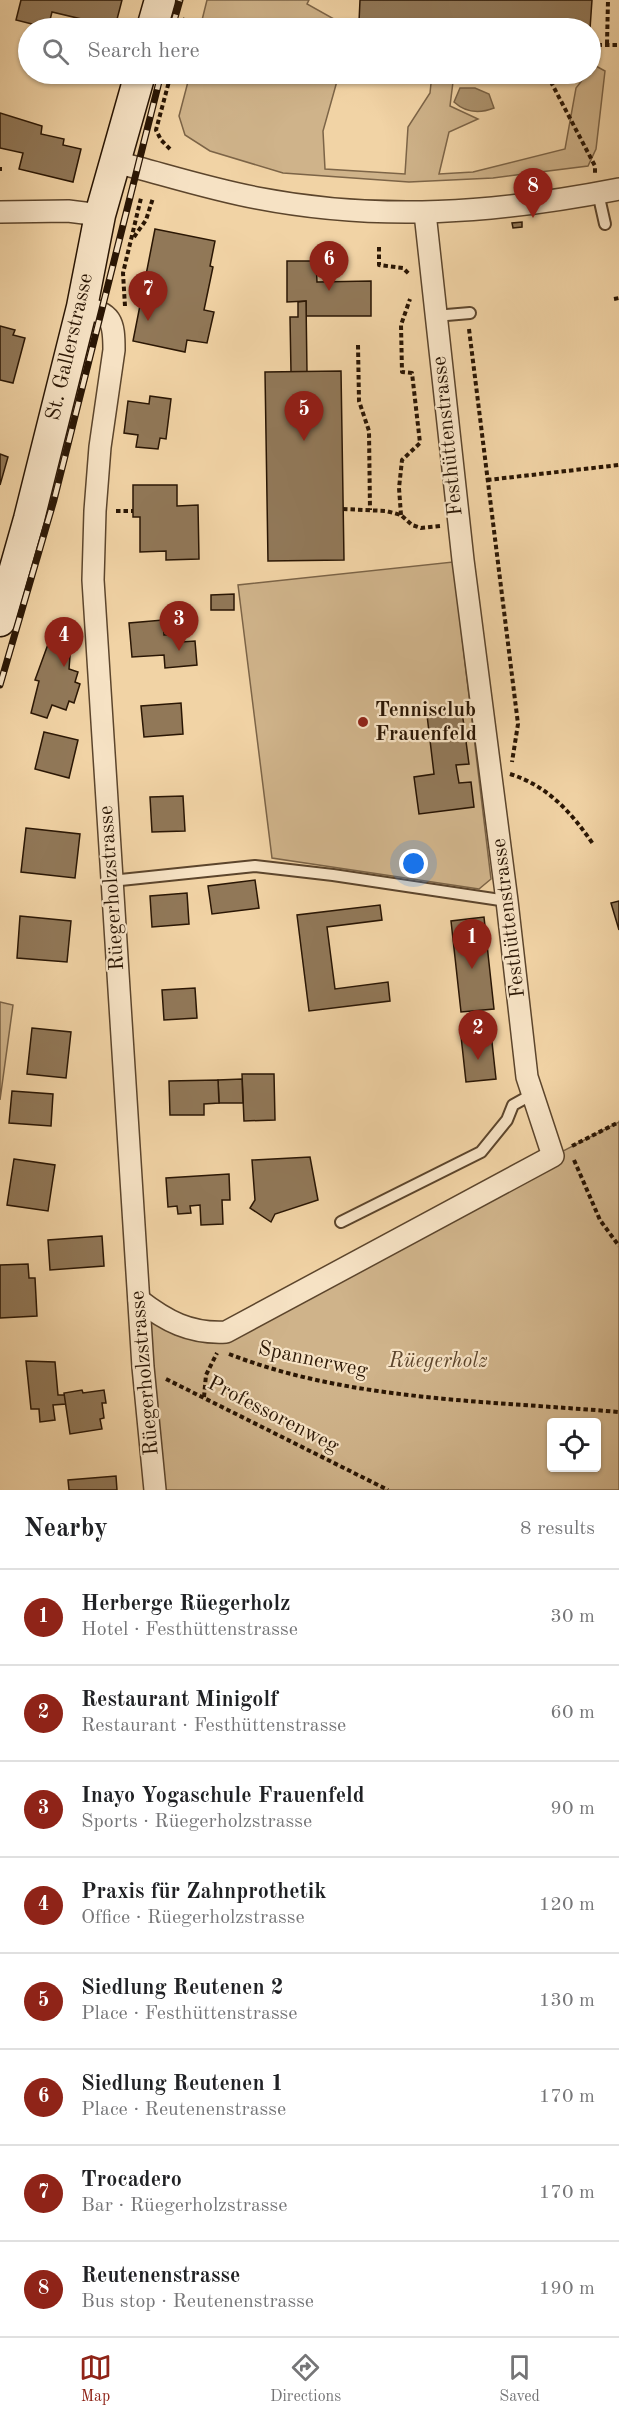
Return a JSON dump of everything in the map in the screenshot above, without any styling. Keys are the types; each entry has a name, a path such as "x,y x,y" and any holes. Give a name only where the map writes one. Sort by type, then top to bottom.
{"main road":[{"path":"155,18 160,0"},
{"name":"St. Gallerstrasse","path":"0,621 29,519 82,308 100,215 137,84"}],"street":[{"path":"116,162 227,192 361,212 425,213 519,207 597,186 619,189"},
{"path":"0,212 68,211 100,215"},
{"name":"Festhüttenstrasse","path":"425,213 458,524 531,1095 561,1152"},
{"path":"82,308 101,311 109,318 114,329"},
{"name":"Rüegerholzstrasse","path":"114,329 114,350 96,500 93,580 143,1367 155,1490"},
{"path":"139,1300 165,1320 187,1329 226,1332 561,1152"}],"lane":[{"path":"597,186 605,224"},
{"path":"435,316 468,313"},
{"path":"111,881 255,866 333,875 507,901"},
{"path":"341,1222 481,1152 507,1120 513,1105 531,1095"}],"path":[{"path":"607,44 608,0"},
{"path":"601,44 619,45"},
{"path":"168,84 156,130 161,140 170,149"},
{"path":"552,84 595,166 597,186"},
{"path":"114,329 125,307 123,273 141,198"},
{"path":"131,240 146,220 153,198"},
{"path":"379,247 379,265 403,268 410,274 410,281"},
{"path":"401,515 399,488 402,459 420,443 412,373 402,372 401,325 411,296"},
{"path":"468,313 518,724 508,780"},
{"path":"358,345 359,401 369,431 370,510"},
{"path":"487,480 619,465"},
{"path":"343,509 401,515 412,525 421,528 458,524"},
{"path":"124,511 133,511"},
{"path":"510,774 532,781 550,794 577,820 593,844"},
{"path":"619,1122 561,1152 600,1220 619,1246"},
{"name":"Spannerweg","path":"204,1397 206,1375 219,1349 248,1361 303,1377 398,1393 619,1412"},
{"name":"Professorenweg","path":"143,1367 388,1490"}],"green space":[{"path":"207,0 309,0 307,4 332,18 202,18"},
{"path":"601,69 605,71 596,149 588,166 493,178 409,182 283,173 210,151 185,135 179,116 187,84 336,84 323,131 325,169 405,174 408,127 430,93 431,84 453,84 450,106 478,119 449,132 439,174 473,172 565,149 576,88 579,84 601,84"},
{"name":"Tennisclub Frauenfeld","path":"453,562 491,879 479,889 272,858 238,585"},
{"path":"0,1002 13,1005 0,1100"},
{"name":"Rüegerholz","path":"619,1122 619,1490 155,1490 139,1300 212,1333"}],"shaded area":[{"path":"460,88 475,88 489,94 494,108 478,112 463,108 454,102"}],"building":[{"path":"21,0 122,0 117,18 77,18 52,12 50,18 18,18 16,20"},
{"path":"360,0 592,0 591,18 359,18"},
{"path":"0,113 42,126 41,134 64,139 63,145 81,149 73,182 19,169 23,153 0,148"},
{"path":"522,222 522,227 513,228 512,223"},
{"path":"155,229 215,241 210,266 213,267 204,310 214,312 207,343 187,340 185,352 133,341"},
{"path":"287,261 316,261 317,282 371,281 371,316 306,316 306,301 287,302"},
{"path":"306,301 307,372 291,372 290,317 298,317 298,302"},
{"path":"0,326 15,330 13,335 25,338 13,383 0,380"},
{"path":"341,371 344,560 268,561 265,372"},
{"path":"150,396 171,399 166,439 160,438 158,449 136,447 138,435 124,433 128,401 149,404"},
{"path":"0,454 8,457 0,485"},
{"path":"133,485 177,485 177,506 198,505 199,559 166,560 166,551 140,552 140,517 133,517"},
{"path":"234,594 234,610 211,610 211,595"},
{"path":"163,620 164,635 181,634 181,642 195,641 197,665 165,668 164,655 132,657 129,623"},
{"path":"51,636 71,643 69,669 78,672 75,682 80,684 74,703 69,701 66,710 52,705 47,718 31,713 39,681 35,680"},
{"path":"181,703 183,734 144,737 141,706"},
{"path":"462,711 469,764 456,765 459,783 471,782 474,807 419,814 414,777 434,774 427,715"},
{"path":"44,732 78,740 69,778 35,769"},
{"path":"183,796 185,831 152,832 150,797"},
{"path":"26,828 80,834 75,878 21,872"},
{"path":"255,880 259,908 212,914 208,886"},
{"path":"187,893 189,924 152,927 150,896"},
{"path":"619,901 619,930 611,903"},
{"path":"380,905 382,920 327,927 335,989 388,982 390,1001 309,1011 297,915"},
{"path":"20,916 71,921 67,962 17,958"},
{"path":"484,917 494,1009 461,1012 451,921"},
{"path":"195,988 197,1018 164,1020 162,990"},
{"path":"32,1028 71,1032 66,1078 27,1074"},
{"path":"491,1033 496,1079 466,1082 461,1036"},
{"path":"242,1074 274,1074 275,1120 244,1121"},
{"path":"242,1079 243,1103 219,1103 218,1080"},
{"path":"218,1080 219,1103 204,1104 204,1115 170,1115 169,1081"},
{"path":"12,1091 53,1094 51,1126 9,1123"},
{"path":"310,1157 318,1200 275,1214 271,1222 250,1208 255,1200 252,1160"},
{"path":"14,1159 55,1165 48,1211 7,1205"},
{"path":"229,1174 230,1200 222,1200 223,1224 201,1225 200,1205 190,1206 191,1213 178,1214 177,1206 168,1207 166,1178"},
{"path":"102,1236 104,1266 50,1270 48,1240"},
{"path":"28,1264 29,1278 35,1278 37,1316 0,1318 0,1265"},
{"path":"26,1361 55,1362 58,1395 65,1395 66,1404 53,1405 55,1420 40,1422 39,1409 31,1409"},
{"path":"82,1390 83,1393 104,1390 106,1403 102,1403 104,1418 100,1419 102,1429 70,1434 64,1393"},
{"path":"116,1476 117,1490 69,1490 68,1480"}],"railway":[{"path":"175,18 180,0"},
{"path":"0,685 54,500 158,84"}],"place":[{"name":"Reutenenstrasse","path":"533,218"},
{"name":"Siedlung Reutenen 1","path":"329,291"},
{"name":"Trocadero","path":"148,321"},
{"name":"Siedlung Reutenen 2","path":"304,441"},
{"name":"Inayo Yogaschule Frauenfeld","path":"179,651"},
{"name":"Praxis für Zahnprothetik","path":"64,667"},
{"name":"Tennisclub Frauenfeld","path":"363,722"},
{"name":"Herberge Rüegerholz","path":"472,969"},
{"name":"Restaurant Minigolf","path":"478,1060"}]}
